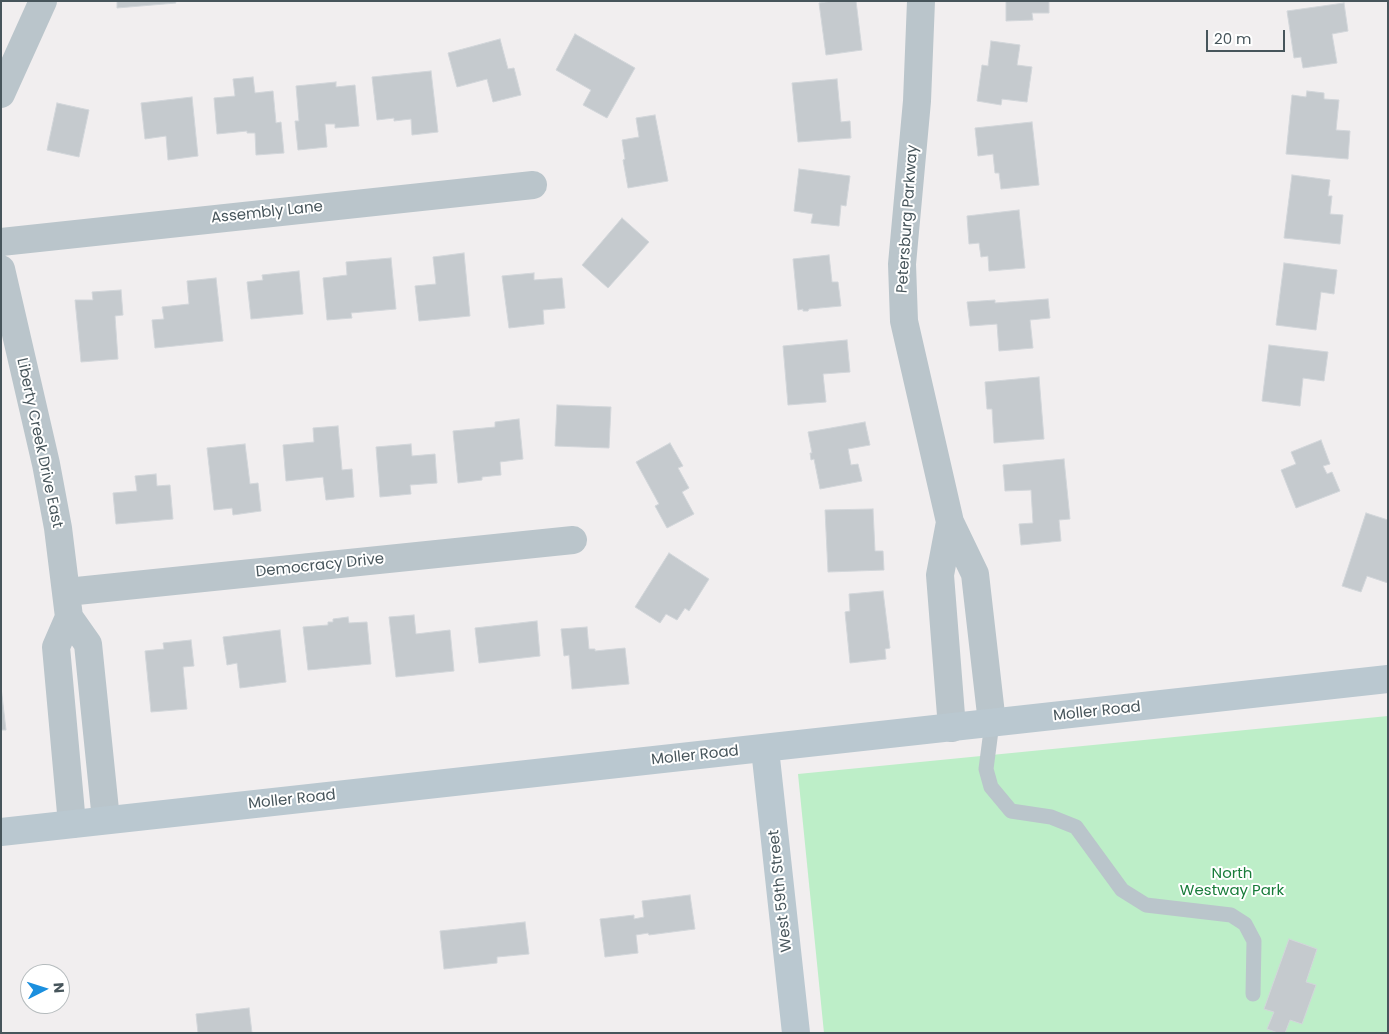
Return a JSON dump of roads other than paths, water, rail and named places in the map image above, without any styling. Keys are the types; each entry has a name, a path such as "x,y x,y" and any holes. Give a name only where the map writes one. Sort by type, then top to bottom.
{"street":[{"path":"1,94 43,1"},
{"name":"Petersburg Parkway","path":"921,1 917,101 902,264 904,321 950,522 974,574 992,723"},
{"name":"Assembly Lane","path":"1,242 534,185"},
{"name":"Liberty Creek Drive East","path":"1,269 46,464 68,605 88,644 106,820"},
{"name":"Petersburg Parkway","path":"950,522 940,575 952,728"},
{"name":"Democracy Drive","path":"68,605 573,540"},
{"path":"68,605 56,647 72,824"},
{"name":"Moller Road","path":"1,832 1388,679"},
{"name":"West 59th Street","path":"765,749 796,1033"}],"lane":[{"path":"992,723 986,770 990,788 1011,811 1051,817 1076,827 1122,890 1146,905 1231,915 1246,924 1254,942 1253,994"}],"park label":[{"name":"North Westway Park","path":"1232,882"}]}
